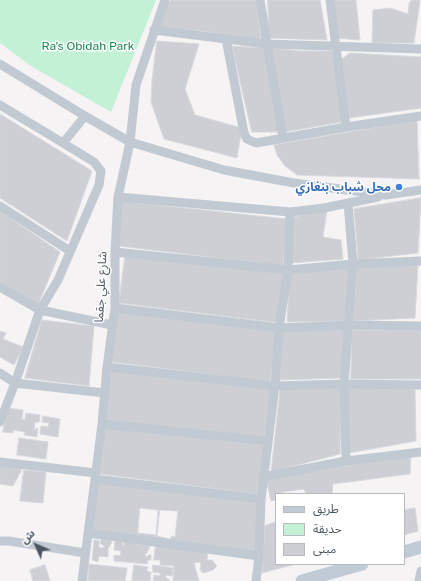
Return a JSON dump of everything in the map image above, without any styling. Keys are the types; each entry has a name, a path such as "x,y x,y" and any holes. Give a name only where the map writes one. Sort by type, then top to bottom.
{"main road":[{"path":"405,552 421,547"},
{"path":"302,581 358,565"}],"street":[{"name":"شارع علي جقما","path":"82,581 102,424 114,308 118,197 130,142 136,85 165,0"},
{"path":"260,0 266,44 283,137"},
{"path":"330,0 346,127"},
{"path":"154,30 266,44 421,49"},
{"path":"226,39 244,134 247,139 256,143 283,137 421,116"},
{"path":"0,64 130,142 224,170 294,183 386,195"},
{"path":"0,105 94,162 102,170 100,185 58,280 40,310 16,383 0,422"},
{"path":"63,143 85,116"},
{"path":"118,197 290,212 421,190"},
{"path":"346,461 344,384 353,264 348,203"},
{"path":"0,206 70,251"},
{"path":"256,581 259,556 263,477 275,386 279,328 288,270 290,212"},
{"path":"115,252 288,270 353,264 421,261"},
{"path":"0,286 40,310 112,325"},
{"path":"114,308 279,328 349,325 421,326"},
{"path":"107,367 275,386 344,384 421,385"},
{"path":"0,373 16,383 105,394"},
{"path":"102,424 267,441"},
{"path":"263,477 346,461 421,452"},
{"path":"0,462 261,499"},
{"path":"88,533 259,556"},
{"path":"0,541 9,541 85,553"},
{"path":"419,581 421,571"}],"green space":[{"name":"Ra's Obidah Park","path":"0,0 156,0 111,112 31,66 0,43"}],"building":[{"path":"171,0 256,0 261,40 202,31 157,28 166,3 170,2"},
{"path":"268,0 320,0 327,40 269,38"},
{"path":"332,0 356,0 360,40 336,38"},
{"path":"412,0 420,0 414,43 372,43 373,10 390,8 408,14 409,4"},
{"path":"157,41 199,44 185,89 195,115 242,128 237,158 164,139 151,102"},
{"path":"232,46 264,48 280,132 252,132"},
{"path":"270,48 300,51 332,51 342,122 285,132"},
{"path":"350,53 421,57 421,108 349,118 341,60"},
{"path":"0,114 92,171 67,241 0,198"},
{"path":"417,120 419,179 297,175 285,166 277,155 274,145"},
{"path":"421,198 418,253 358,260 354,209"},
{"path":"120,201 287,219 283,266 119,246"},
{"path":"327,210 323,237 341,240 343,259 291,263 294,217"},
{"path":"0,211 60,252 38,305 0,282"},
{"path":"125,257 284,273 279,323 119,303"},
{"path":"418,264 415,318 353,321 357,268"},
{"path":"351,267 345,321 287,322 290,273"},
{"path":"117,312 277,330 270,382 112,362"},
{"path":"42,320 94,326 89,386 25,378"},
{"path":"346,328 341,378 280,380 282,331"},
{"path":"352,330 421,330 421,379 351,379"},
{"path":"0,331 6,333 3,339 23,347 14,365 0,357"},
{"path":"111,370 271,389 264,438 105,422"},
{"path":"348,387 415,389 416,441 349,453"},
{"path":"341,388 340,454 271,472 280,390"},
{"path":"7,408 23,410 22,419 25,420 26,413 40,415 39,422 35,422 34,430 38,428 37,437 24,435 25,432 13,430 13,433 3,432"},
{"path":"43,416 60,419 58,437 40,434 41,426 48,427 49,423 42,422"},
{"path":"106,428 264,445 257,494 100,474"},
{"path":"19,438 48,442 46,459 17,455"},
{"path":"411,455 410,474 333,484 332,493 306,493 304,489 275,493 275,500 271,501 266,479"},
{"path":"0,465 22,469 13,486 0,484"},
{"path":"24,470 46,472 43,503 20,501"},
{"path":"98,482 258,502 256,552 91,530"},
{"path":"140,508 158,510 156,535 138,533"},
{"path":"415,508 418,531 405,535 405,510"},
{"path":"160,510 178,511 175,537 172,536 170,539 157,536"},
{"path":"275,522 275,565 292,565 262,573 265,526"},
{"path":"102,538 112,542 108,549 108,557 99,556 98,562 92,560 94,540 99,541 100,548 105,547 100,543"},
{"path":"120,540 123,543 123,546 124,540 136,541 136,544 150,546 145,554 146,557 151,554 151,560 148,560 147,564 114,561 114,555 120,556 121,551 114,550 115,541"},
{"path":"156,543 208,551 207,560 212,560 217,566 213,570 203,573 200,569 200,562 194,563 199,581 173,581 174,566 160,565 160,560 154,560"},
{"path":"89,564 127,568 125,581 88,581"},
{"path":"45,565 50,581 33,581 30,570"},
{"path":"134,565 148,567 148,572 151,572 150,581 132,581"},
{"path":"153,565 173,568 172,576 167,575 165,577 170,580 153,581 154,575 160,576 160,573 153,572"}],"place":[{"name":"محل شباب بنغازي","path":"399,187"}]}
